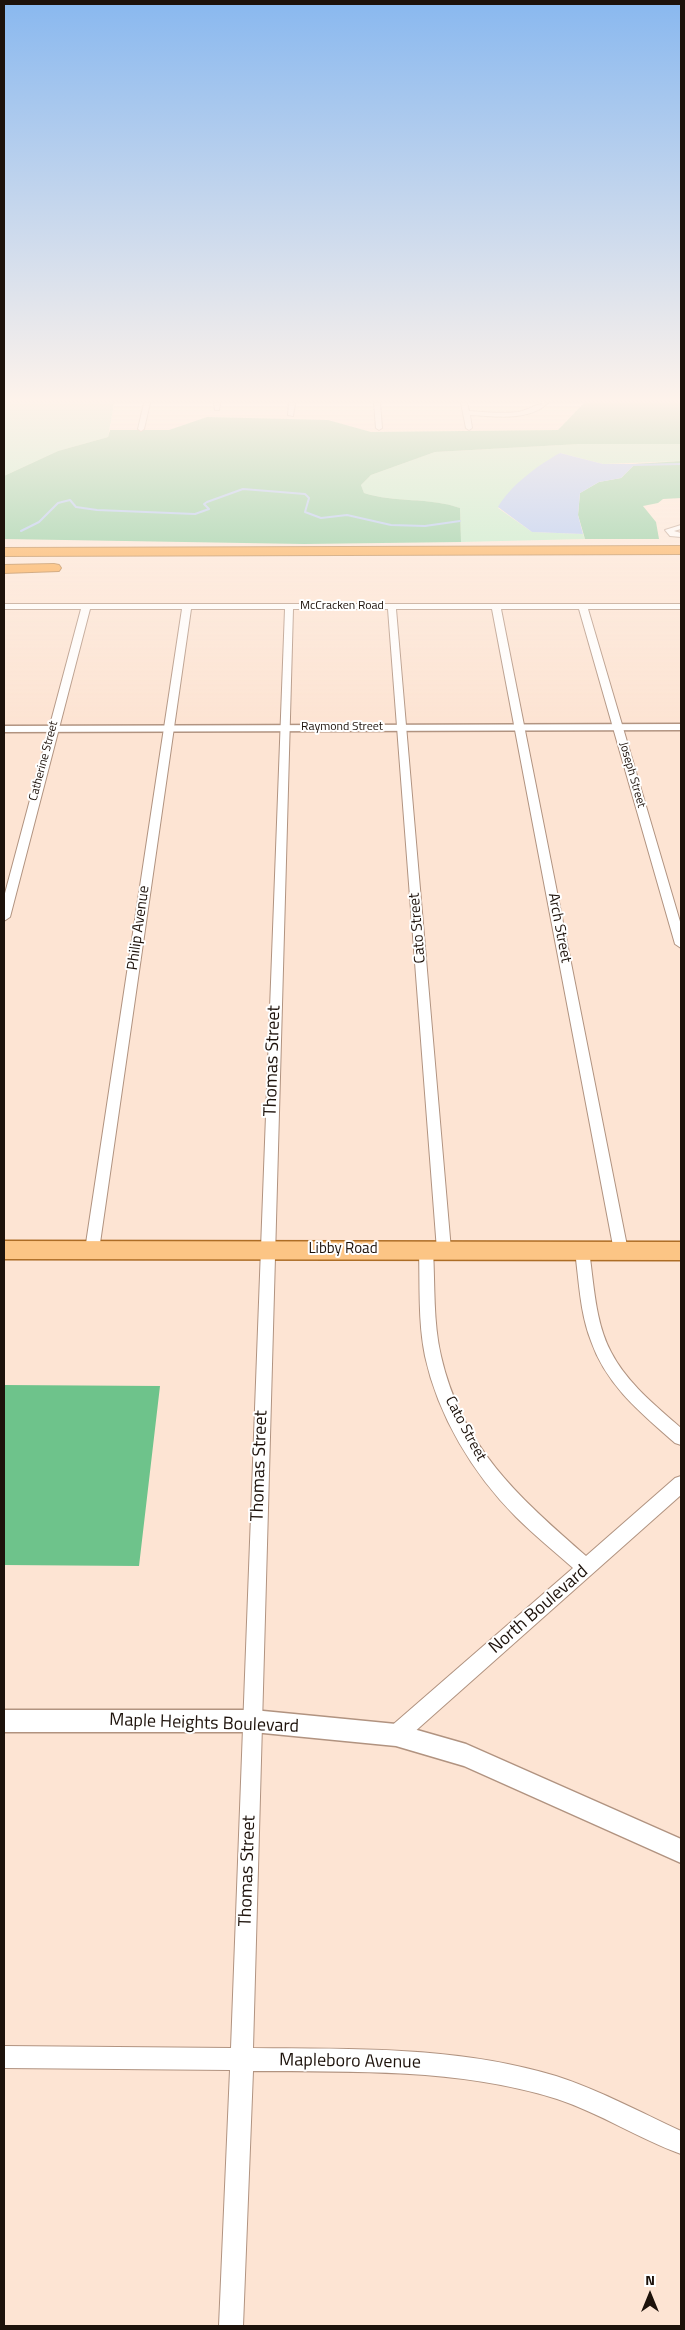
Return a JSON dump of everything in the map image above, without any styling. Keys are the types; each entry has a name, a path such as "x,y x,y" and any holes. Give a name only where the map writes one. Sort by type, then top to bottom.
{"highway":[{"path":"4,546 102,552"},
{"path":"4,552 681,550"},
{"path":"173,566 237,565 296,560"},
{"path":"4,562 681,560"},
{"path":"4,569 67,567"}],"main road":[{"name":"Libby Road","path":"4,1250 681,1251"}],"street":[{"path":"681,527 669,530 673,534 681,535"},
{"name":"McCracken Road","path":"4,606 681,606"},
{"name":"Catherine Street","path":"4,917 52,728 86,606"},
{"name":"Philip Avenue","path":"92,1250 186,606"},
{"name":"Thomas Street","path":"231,2326 243,2061 266,1249 289,606"},
{"name":"Cato Street","path":"392,606 402,727 435,1250 430,1331 437,1370 456,1416 476,1456 512,1502 586,1568"},
{"name":"Arch Street","path":"496,606 621,1251"},
{"name":"Joseph Street","path":"583,606 681,944"},
{"name":"Raymond Street","path":"4,729 168,727 681,727"},
{"path":"582,1251 598,1340 610,1366 635,1397 681,1438"},
{"name":"North Boulevard","path":"396,1735 681,1484"},
{"name":"Maple Heights Boulevard","path":"4,1721 253,1721 396,1735 466,1755 681,1851"},
{"name":"Mapleboro Avenue","path":"4,2057 243,2061 411,2061 477,2070 549,2086 598,2104 681,2143"}],"green space":[{"path":"4,512 460,512 461,542 304,544 4,539"},
{"path":"460,512 503,512 532,532 583,534 585,539 461,542"},
{"path":"578,512 648,512 656,522 659,539 585,539"},
{"path":"4,1385 160,1386 139,1566 4,1565"}],"water":[{"path":"504,512 578,512 583,534 532,532"}],"waterway":[{"path":"21,531 39,522 49,512"},
{"path":"139,512 195,514 201,512"},
{"path":"305,512 321,518 347,515 391,525 425,526 460,521"}]}
